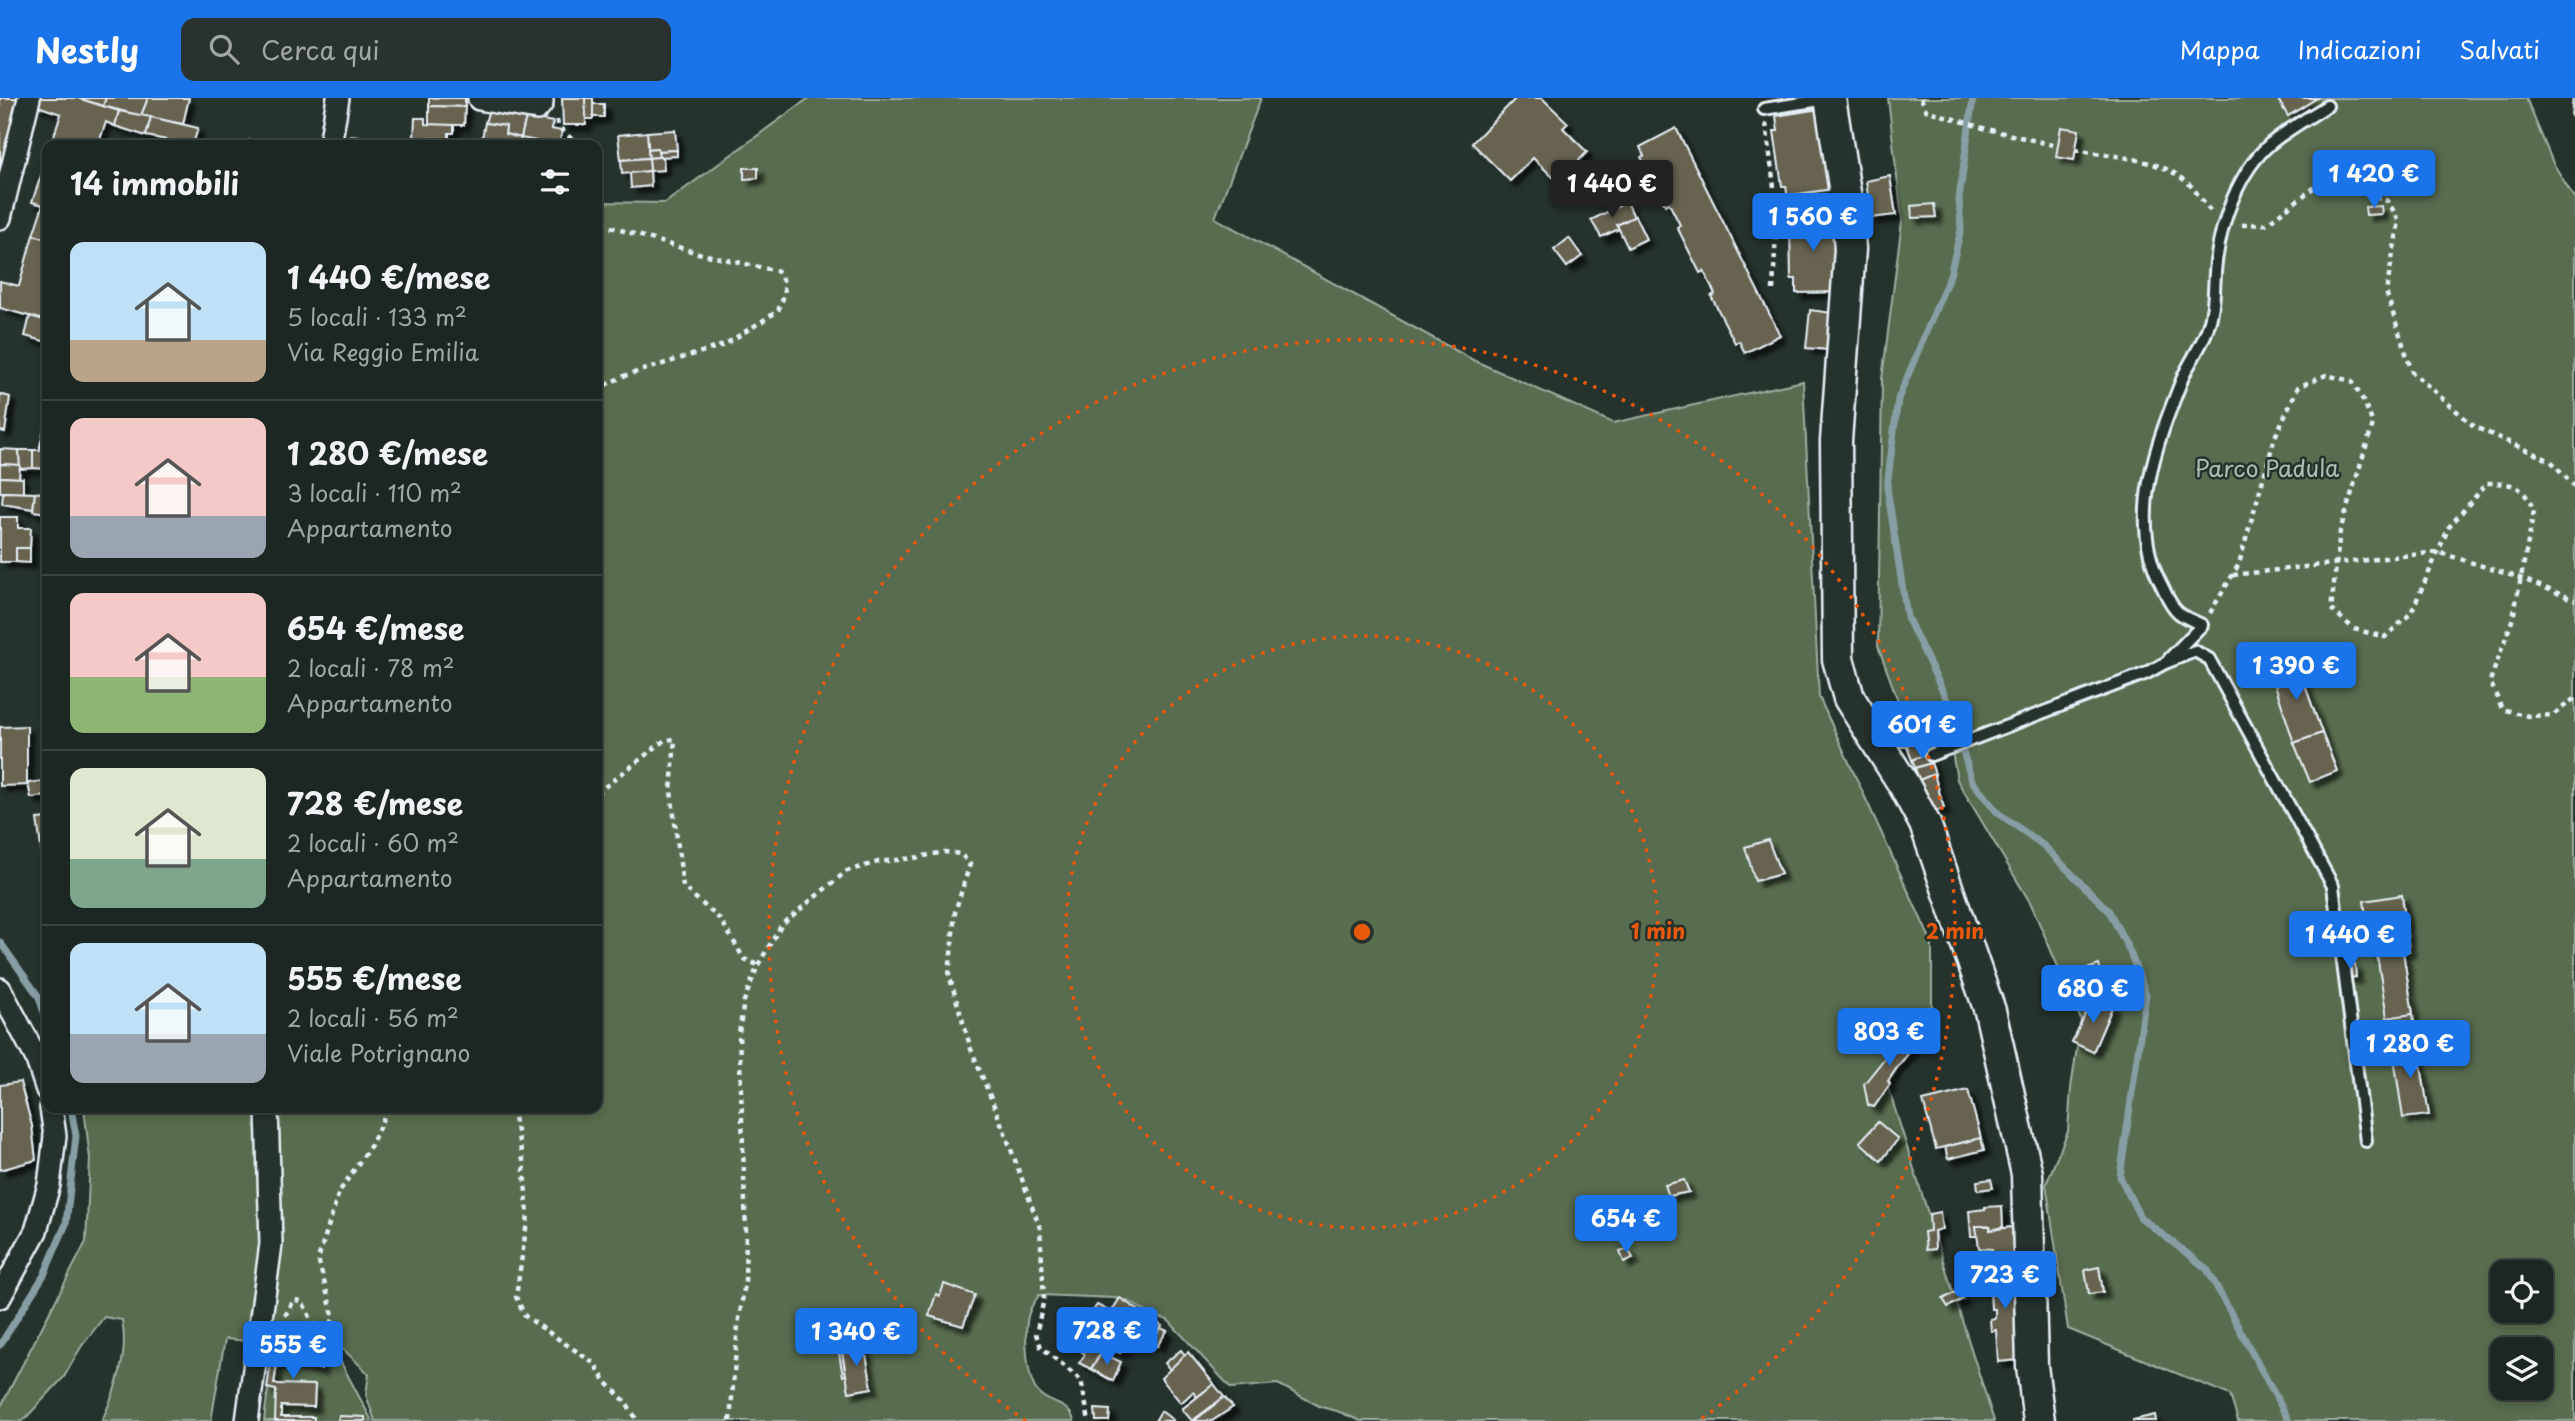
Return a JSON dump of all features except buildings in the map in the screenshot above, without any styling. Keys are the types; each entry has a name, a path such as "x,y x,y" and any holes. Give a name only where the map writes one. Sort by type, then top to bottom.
{"main road":[{"path":"1830,98 1846,199 1850,249 1849,293 1836,441 1838,659 1849,698 1925,824 1990,1011 2027,1174 2032,1366 2039,1421"}],"street":[{"path":"0,218 29,98"},
{"path":"331,140 338,98"},
{"path":"479,99 537,109 542,101"},
{"path":"1777,209 1846,199"},
{"path":"0,989 36,1057 42,1075"},
{"path":"0,1297 36,1231 43,1208 49,1185 55,1136 52,1113"},
{"path":"247,1421 271,1244 267,1113"}],"lane":[{"path":"1764,109 1830,98"},
{"path":"2165,663 2202,625 2177,612 2151,565 2145,535 2146,502 2155,452 2184,375 2207,330 2215,298 2216,264 2222,226 2245,175 2267,146 2290,128 2327,106"},
{"path":"1931,754 2147,673 2195,651 2209,659 2333,886 2366,1141"}],"path":[{"path":"1921,98 1926,110 1983,128 2057,146"},
{"path":"542,101 556,113 558,125 573,140"},
{"path":"1764,109 1777,209 1773,290"},
{"path":"2076,150 2153,164 2172,172 2190,186 2222,226 2266,224 2323,181 2388,201 2399,221 2386,292 2412,372 2475,427 2551,461 2575,487"},
{"path":"602,219 604,225 698,253 777,271 783,281 785,293 778,311 724,345 624,376 602,387"},
{"path":"2202,625 2239,564 2275,436 2298,387 2326,375 2352,381 2373,424 2340,531 2331,609 2354,629 2385,636 2411,613 2449,527 2487,483 2508,483 2527,494 2534,511 2513,618 2490,681 2494,694 2502,709 2528,716 2553,715 2575,698"},
{"path":"2233,575 2438,552 2521,578 2575,600"},
{"path":"602,789 664,740 675,740 671,792 683,887 721,920 744,959 758,965"},
{"path":"730,1421 738,1325 745,1283 746,1232 739,1033 744,1001 758,965 782,924 848,871 878,862 944,852 961,854 970,864 955,912 949,975 971,1049 1040,1228 1044,1299 1036,1334 1041,1347 1081,1380 1089,1421"},
{"path":"258,1345 279,1327 294,1300 302,1301 315,1327 323,1334 331,1328 333,1315 318,1259 339,1192 371,1144 386,1113"},
{"path":"513,1113 523,1160 528,1215 516,1297 525,1316 595,1364 605,1381 638,1421"}],"green space":[{"path":"809,98 1261,98 1215,218 1473,360 1613,423 1803,381 1819,697 1932,943 1932,1020 1887,1084 1994,1421 1361,1421 1321,1407 1278,1384 1231,1388 1168,1320 1152,1315 1128,1301 1039,1295 1028,1318 1027,1351 1030,1375 1037,1391 1046,1399 1068,1410 1074,1421 375,1421 366,1395 369,1374 343,1349 225,1339 211,1421 102,1421 116,1384 124,1346 122,1320 104,1317 81,1347 64,1377 23,1421 0,1421 0,1408 86,1242 90,1159 85,1113 602,1113 602,202 665,203"},
{"name":"Parco Padula","path":"1888,98 2526,98 2553,163 2575,199 2575,1421 2238,1421 2230,1395 2068,1329 2046,1184 2068,1131 2081,1020 2031,904 1957,780 1947,723 1918,732 1905,720 1878,646 1882,379 1902,221"},
{"path":"351,135 389,140 350,140"},
{"path":"273,1347 337,1355 372,1421 264,1421"}],"waterway":[{"path":"1973,98 1959,199 1961,229 1950,275 1898,399 1887,487 1907,617 1947,700 1972,781 1998,813 2044,846 2109,911 2130,952 2146,995 2120,1177 2140,1217 2207,1269 2289,1421"},
{"path":"0,942 39,997 42,1007"},
{"path":"0,1345 44,1275 66,1224 76,1136 72,1113"}]}
